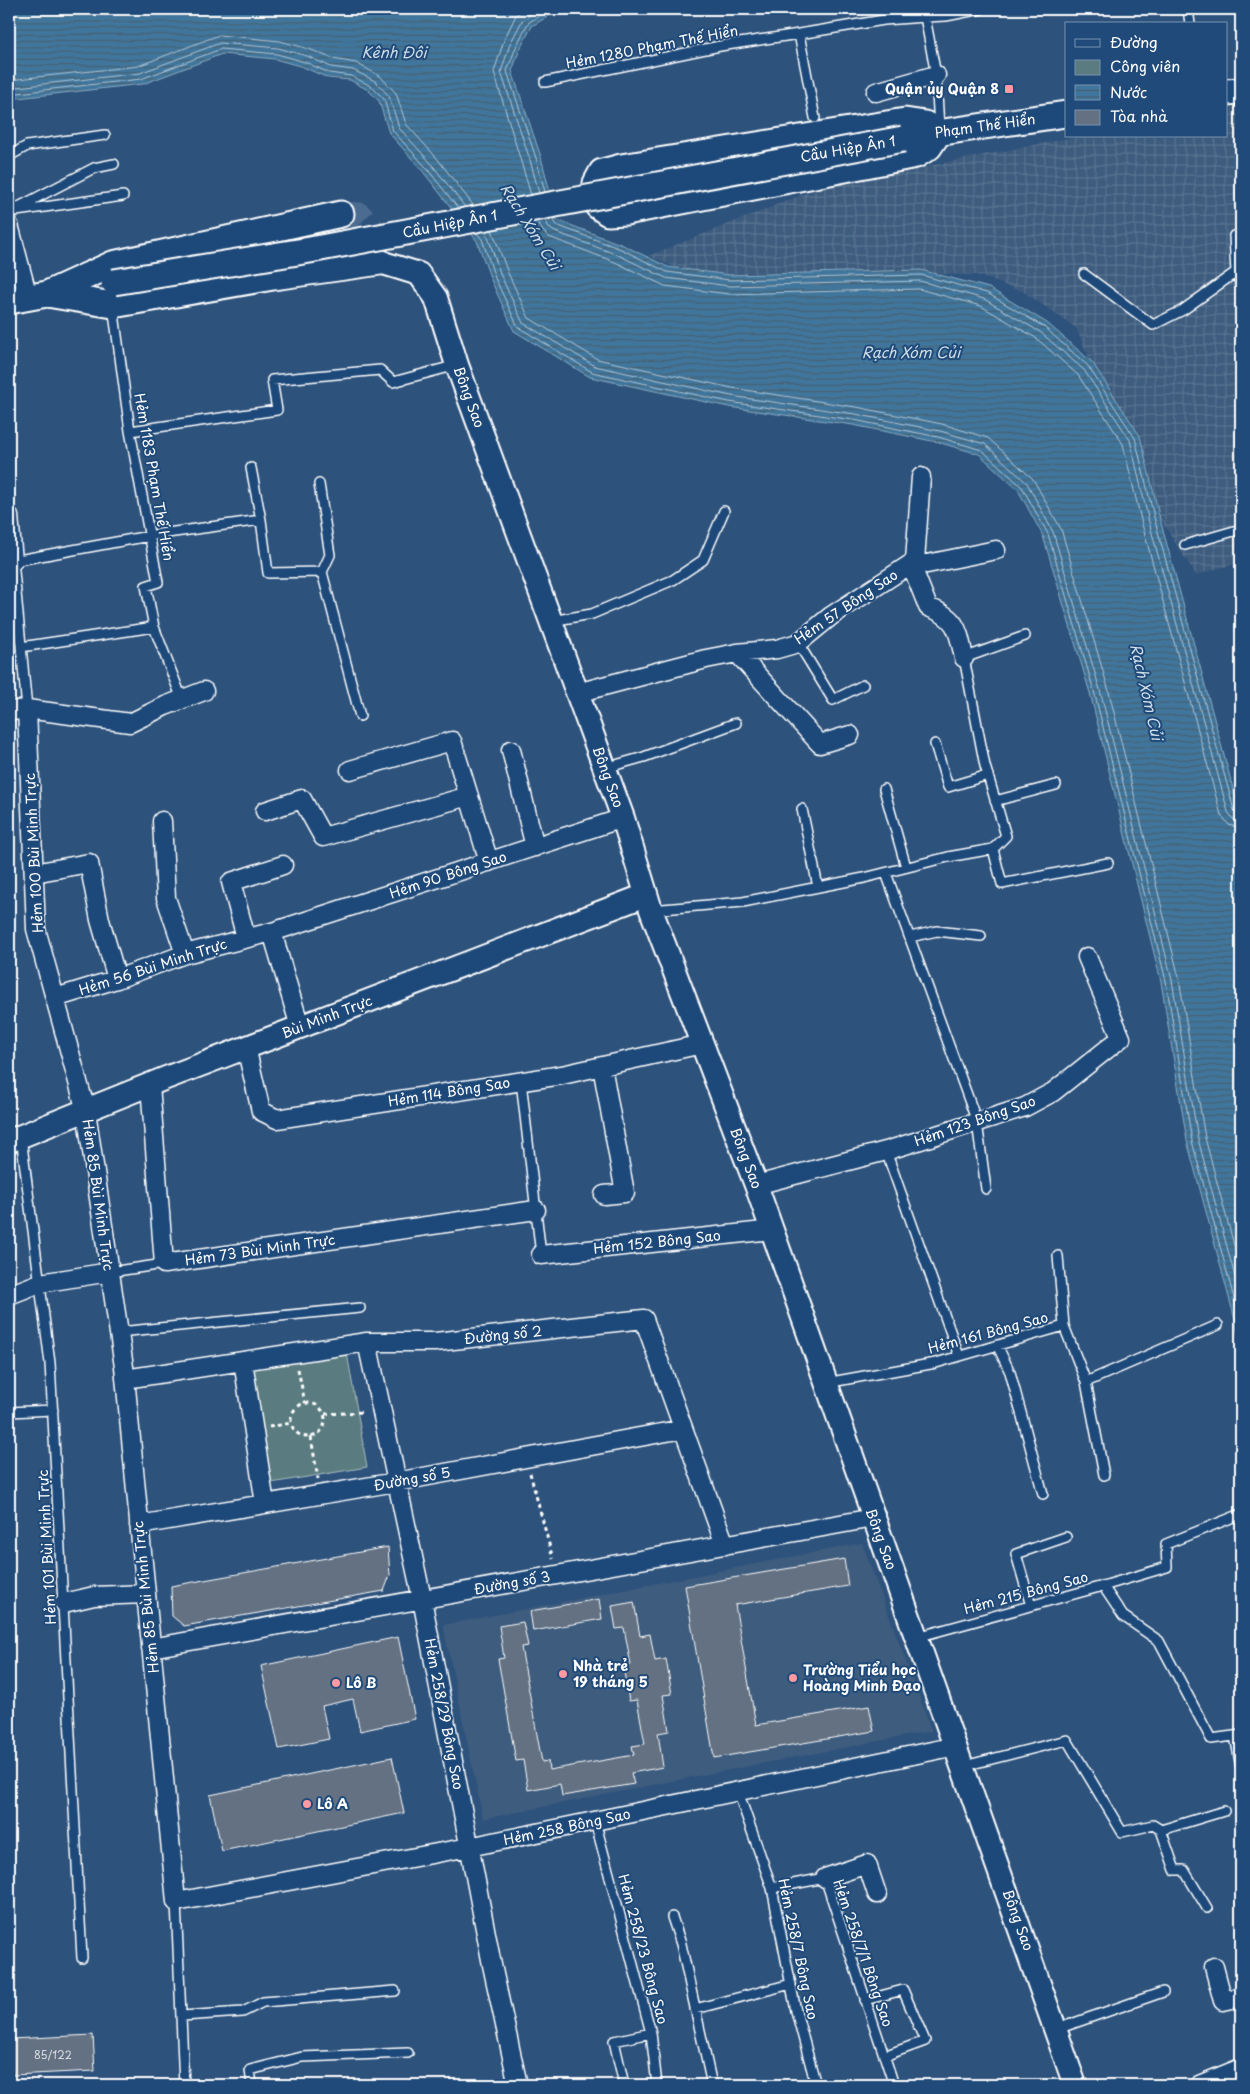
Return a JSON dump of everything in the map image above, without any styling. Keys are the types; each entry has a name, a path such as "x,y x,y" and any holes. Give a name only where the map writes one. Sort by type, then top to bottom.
{"main road":[{"path":"1228,92 1241,90"},
{"name":"Phạm Thế Hiển","path":"903,139 1065,114"},
{"path":"905,121 925,124 939,132 929,147 916,155 626,212 608,213 598,206 596,183 602,172 622,167 905,121"},
{"name":"Cầu Hiệp Ân 1","path":"114,294 310,250 903,139"},
{"path":"28,297 113,264 341,214"},
{"path":"28,297 114,294 273,277 380,262"}],"street":[{"path":"876,92 936,74"},
{"path":"9,225 28,297"},
{"name":"Bông Sao","path":"380,262 419,274 436,298 457,364 623,818 648,903 756,1185 873,1518 1057,2029 1075,2085"},
{"path":"921,477 913,563 928,607 951,618 958,633 964,658"},
{"path":"9,516 11,561"},
{"path":"913,563 927,564 996,550"},
{"name":"Hẻm 57 Bông Sao","path":"577,693 706,659 737,653 777,649 798,642 831,616 913,563"},
{"path":"737,653 820,744 850,735"},
{"path":"9,711 27,709 130,723 204,691"},
{"name":"Hẻm 100 Bùi Minh Trực","path":"27,709 36,929 86,1111"},
{"path":"350,770 452,741 489,862"},
{"path":"512,750 535,847"},
{"path":"265,811 302,799 323,837 469,796"},
{"name":"Hẻm 90 Bông Sao","path":"272,932 623,818"},
{"path":"162,821 166,898 186,954"},
{"path":"34,873 90,862 100,920 117,979"},
{"path":"246,938 231,882 283,865"},
{"name":"Bùi Minh Trực","path":"15,1139 300,1027 648,903"},
{"path":"272,932 300,1027"},
{"name":"Hẻm 56 Bùi Minh Trực","path":"55,998 117,979 186,954 272,932"},
{"name":"Hẻm 123 Bông Sao","path":"756,1185 886,1151 1025,1107 1053,1092 1121,1038 1087,957"},
{"name":"Hẻm 114 Bông Sao","path":"246,1048 261,1111 277,1119 521,1081 602,1066 702,1044"},
{"path":"602,1066 625,1193 604,1195"},
{"path":"150,1085 164,1264"},
{"name":"Hẻm 85 Bùi Minh Trực","path":"86,1111 125,1379 176,1902"},
{"name":"Hẻm 73 Bùi Minh Trực","path":"164,1264 536,1210"},
{"name":"Hẻm 152 Bông Sao","path":"541,1254 772,1230"},
{"path":"9,1295 40,1283 110,1272"},
{"name":"Đường số 2","path":"125,1379 367,1342 435,1342 644,1319 725,1545"},
{"name":"Hẻm 258/29 Bông Sao","path":"367,1342 380,1411 422,1599 469,1847 518,2085"},
{"path":"243,1362 265,1504"},
{"name":"Đường số 5","path":"139,1525 396,1482 683,1429"},
{"name":"Đường số 3","path":"152,1648 873,1518"},
{"path":"64,1603 94,1596 146,1594"},
{"name":"Hẻm 258 Bông Sao","path":"176,1902 469,1847 738,1792 960,1756"},
{"path":"825,1878 867,1864 877,1894"},
{"path":"1214,1967 1223,2001 1241,1997"},
{"path":"1199,2085 1235,2076"}],"lane":[{"name":"Hẻm 1280 Phạm Thế Hiển","path":"546,82 720,46 884,20 946,16 981,9"},
{"path":"1188,9 1190,22"},
{"path":"925,17 936,74 939,132"},
{"path":"799,34 815,118"},
{"path":"9,156 27,146 105,135"},
{"path":"9,212 94,168 114,164"},
{"path":"9,212 123,196"},
{"path":"1241,234 1234,236 1236,272 1241,285"},
{"path":"1084,274 1153,325 1183,310 1236,272"},
{"name":"Hẻm 1183 Phạm Thế Hiển","path":"114,294 130,431 158,582 146,586 154,628 182,699"},
{"path":"130,431 277,410 272,380 380,370 393,382 457,364"},
{"path":"251,468 268,572 322,572"},
{"path":"319,484 330,555 322,572 360,716"},
{"path":"551,621 592,614 673,580 704,560 724,511"},
{"path":"27,709 11,561 150,536 261,520"},
{"path":"1185,545 1241,529"},
{"path":"21,648 154,628"},
{"path":"648,903 743,902 886,873 948,857 993,849 1006,836 988,775 964,658 1025,636"},
{"path":"798,642 833,700 863,685"},
{"path":"605,768 736,723"},
{"path":"935,744 948,787 988,775"},
{"path":"995,801 1056,785"},
{"path":"884,789 906,868"},
{"path":"802,809 818,887"},
{"path":"993,849 1002,884 1108,863"},
{"path":"886,873 977,1122 986,1189"},
{"path":"910,936 937,931 981,936"},
{"path":"521,1081 541,1254"},
{"name":"Hẻm 101 Bùi Minh Trực","path":"15,1139 40,1283 50,1363 82,1958"},
{"path":"886,1151 959,1356"},
{"path":"1058,1256 1064,1326"},
{"path":"110,1272 164,1264"},
{"path":"119,1332 360,1308"},
{"path":"1086,1382 1218,1325"},
{"name":"Hẻm 161 Bông Sao","path":"826,1383 936,1363 1064,1326 1086,1382 1104,1474"},
{"path":"997,1346 1010,1372 1043,1494"},
{"path":"9,1412 53,1410"},
{"path":"1103,1586 1167,1567 1166,1544 1241,1514"},
{"path":"1031,1606 1016,1554 1066,1538"},
{"name":"Hẻm 215 Bông Sao","path":"917,1637 1103,1586 1123,1616 1159,1641 1211,1739 1238,1735"},
{"path":"1238,1735 1241,1767"},
{"path":"960,1756 1066,1740 1122,1832 1153,1825 1161,1830 1175,1870 1184,1870 1207,1908"},
{"name":"Hẻm 258/7 Bông Sao","path":"738,1792 772,1888 791,1984 816,2085"},
{"path":"1161,1830 1224,1811"},
{"name":"Hẻm 258/23 Bông Sao","path":"595,1821 651,2033 657,2085"},
{"name":"Hẻm 258/7/1 Bông Sao","path":"772,1888 825,1878 894,2085"},
{"name":"Hẻm 85 Bùi Minh Trực","path":"176,1902 184,2085"},
{"path":"672,1917 681,1944 712,2085"},
{"path":"695,2009 791,1984"},
{"path":"865,2000 903,1990 925,2041 884,2056"},
{"path":"182,2016 243,2012 263,2002 395,1991"},
{"path":"1057,2029 1163,1992"},
{"path":"623,2080 614,2041 651,2033"},
{"path":"252,2085 250,2070 302,2057 408,2053"}],"path":[{"path":"295,1354 305,1403"},
{"path":"305,1403 317,1405 325,1414 325,1426 317,1435 311,1437 300,1436 291,1423 292,1412 305,1403"},
{"path":"325,1414 380,1411"},
{"path":"311,1437 321,1494"},
{"path":"526,1458 557,1575"}],"shaded area":[{"path":"1234,106 1241,131 1241,562 1196,575 1160,519 1076,328 1024,292 977,275 908,273 727,288 648,256 804,194 837,184 1070,138 1228,138 1228,108"},
{"path":"862,1543 932,1731 483,1819 443,1625"}],"green space":[{"path":"347,1353 367,1467 271,1483 251,1369"}],"water":[{"name":"Rạch Xóm Củi","path":"9,9 560,9 532,26 520,49 512,71 541,157 557,220 623,245 668,267 730,275 921,270 989,288 1047,323 1092,362 1140,436 1160,519 1241,818 1241,1351 1235,1320 1187,1141 1161,982 1090,693 1043,536 1018,490 979,454 937,442 853,425 729,407 590,377 514,331 491,280 477,241 421,169 389,133 379,101 368,90 350,80 328,78 303,67 275,59 222,54 143,84 9,99"}],"building":[{"path":"388,1547 390,1575 384,1591 184,1626 172,1616 171,1586"},
{"path":"844,1559 848,1586 735,1605 756,1725 869,1706 874,1731 714,1758 685,1586"},
{"path":"599,1599 602,1619 533,1631 530,1611"},
{"path":"634,1602 640,1636 650,1634 655,1661 666,1659 672,1694 663,1695 669,1731 658,1733 663,1767 631,1773 634,1784 562,1796 560,1784 528,1790 523,1760 516,1761 498,1659 504,1658 499,1626 523,1622 528,1646 521,1647 542,1762 548,1761 549,1770 634,1755 632,1746 645,1744 637,1700 629,1701 623,1666 631,1665 624,1628 616,1629 612,1606"},
{"name":"Lô B","path":"398,1637 415,1719 360,1731 353,1699 322,1706 329,1739 279,1749 261,1666"},
{"name":"Lô A","path":"392,1757 404,1813 222,1851 210,1795"},
{"path":"93,2035 95,2071 12,2075 10,2039"}],"tunnel":[{"path":"341,214 359,215 373,229 380,257"}],"place":[{"name":"Quận ủy Quận 8","path":"1009,89"},
{"name":"Nhà trẻ 19 tháng 5","path":"563,1674"},
{"name":"Trường Tiểu học Hoàng Minh Đạo","path":"793,1678"},
{"name":"Lô B","path":"336,1683"},
{"name":"Lô A","path":"307,1804"}],"water label":[{"name":"Kênh Đôi","path":"394,53"}]}
